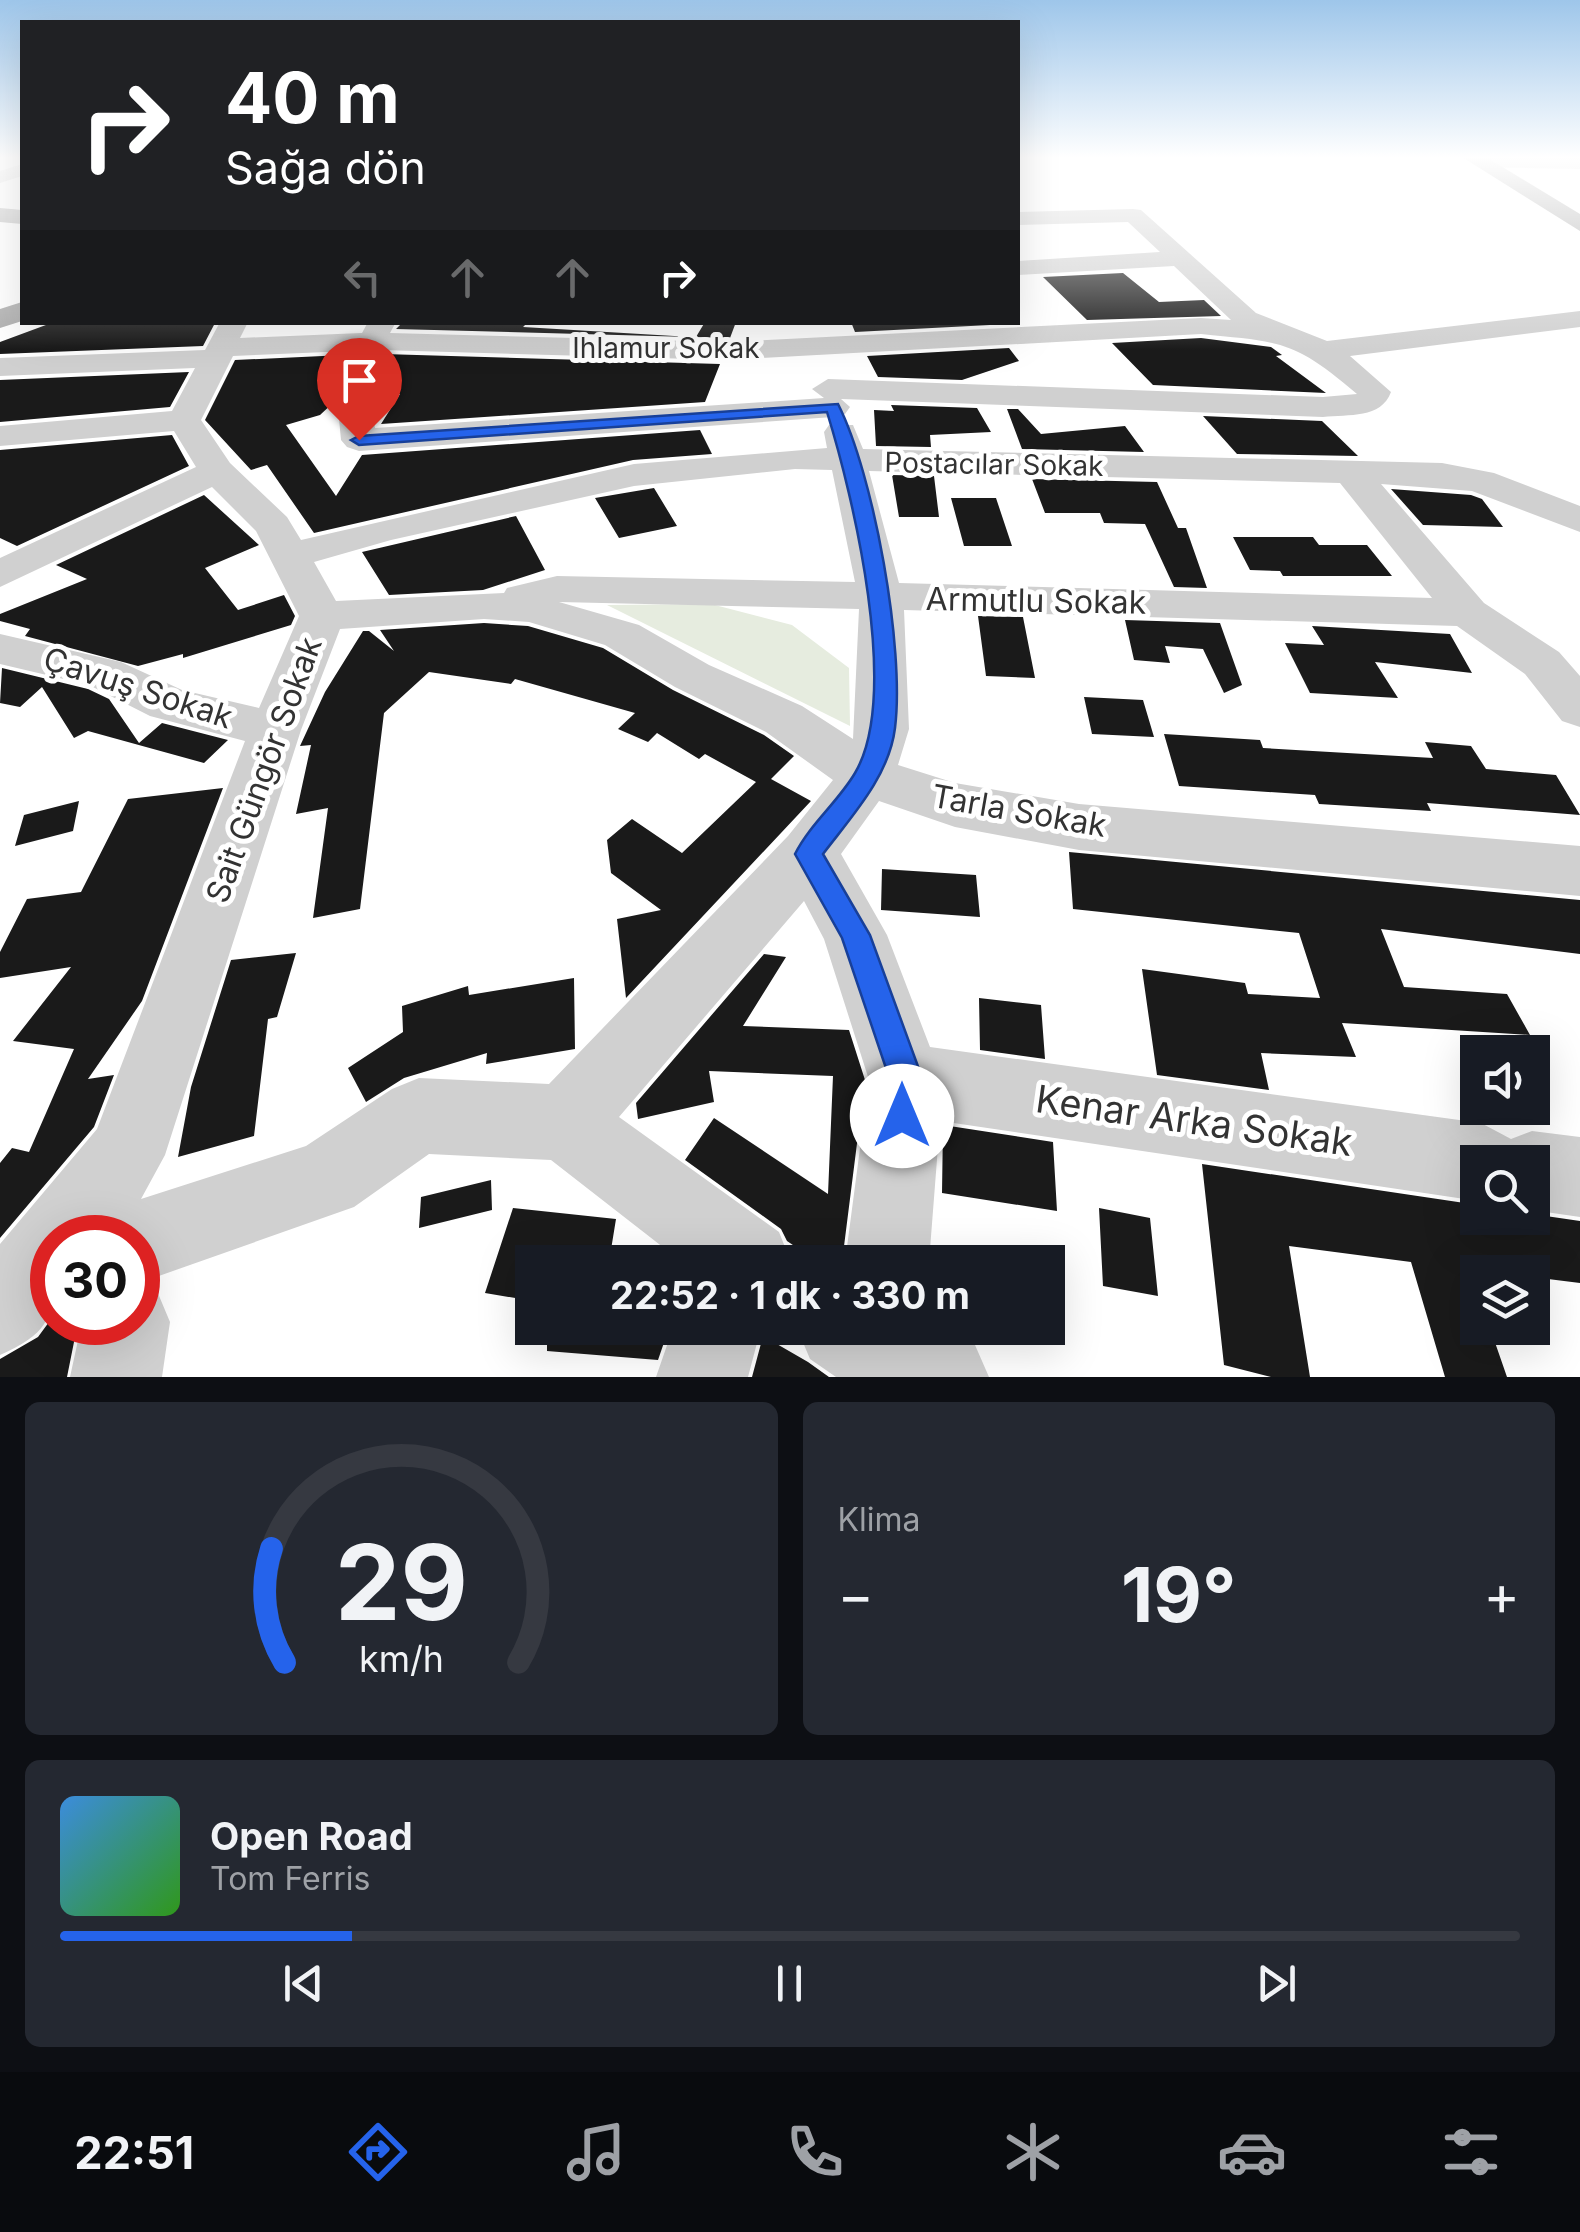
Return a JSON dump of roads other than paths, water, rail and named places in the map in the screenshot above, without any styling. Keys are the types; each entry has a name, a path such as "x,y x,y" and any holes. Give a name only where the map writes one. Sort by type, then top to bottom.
{"street":[{"path":"376,332 351,377 359,440 830,398 1323,406 1371,402 1375,392 1324,350 1246,319 1139,221"},
{"path":"1020,268 1181,258"},
{"path":"1324,350 1580,319"},
{"name":"Ihlamur Sokak","path":"0,367 225,343 376,332 589,336 727,352 808,334 1201,326 1283,335"},
{"path":"1004,329 1052,399"},
{"path":"564,1123 808,854 867,776 883,729 881,599 851,463 808,334"},
{"path":"0,436 32,430 184,420 225,343"},
{"name":"Sait Güngör Sokak","path":"78,1215 126,1155 275,730 322,616 273,526 218,471 184,420"},
{"name":"Postacılar Sokak","path":"290,556 384,530 634,475 795,458 851,463 1442,474 1481,481 1580,520"},
{"path":"0,574 218,471"},
{"path":"1350,472 1468,613 1542,663 1580,708"},
{"name":"Armutlu Sokak","path":"484,605 558,589 881,599 1181,602 1468,613"},
{"name":"Tarla Sokak","path":"322,616 484,605 533,610 622,635 692,676 784,719 867,776 954,805 1079,827 1580,872"},
{"name":"Çavuş Sokak","path":"0,649 104,673 168,704 275,730"},
{"path":"808,854 856,935 906,1080 889,1245"},
{"name":"Kenar Arka Sokak","path":"906,1080 1460,1159"},
{"path":"160,1232 326,1179 419,1116 564,1123 699,1245"},
{"path":"126,1155 132,1215"},
{"path":"1550,1173 1580,1177"},
{"path":"0,1312 30,1274"},
{"path":"116,1377 122,1345"},
{"path":"702,1377 713,1345"}]}
